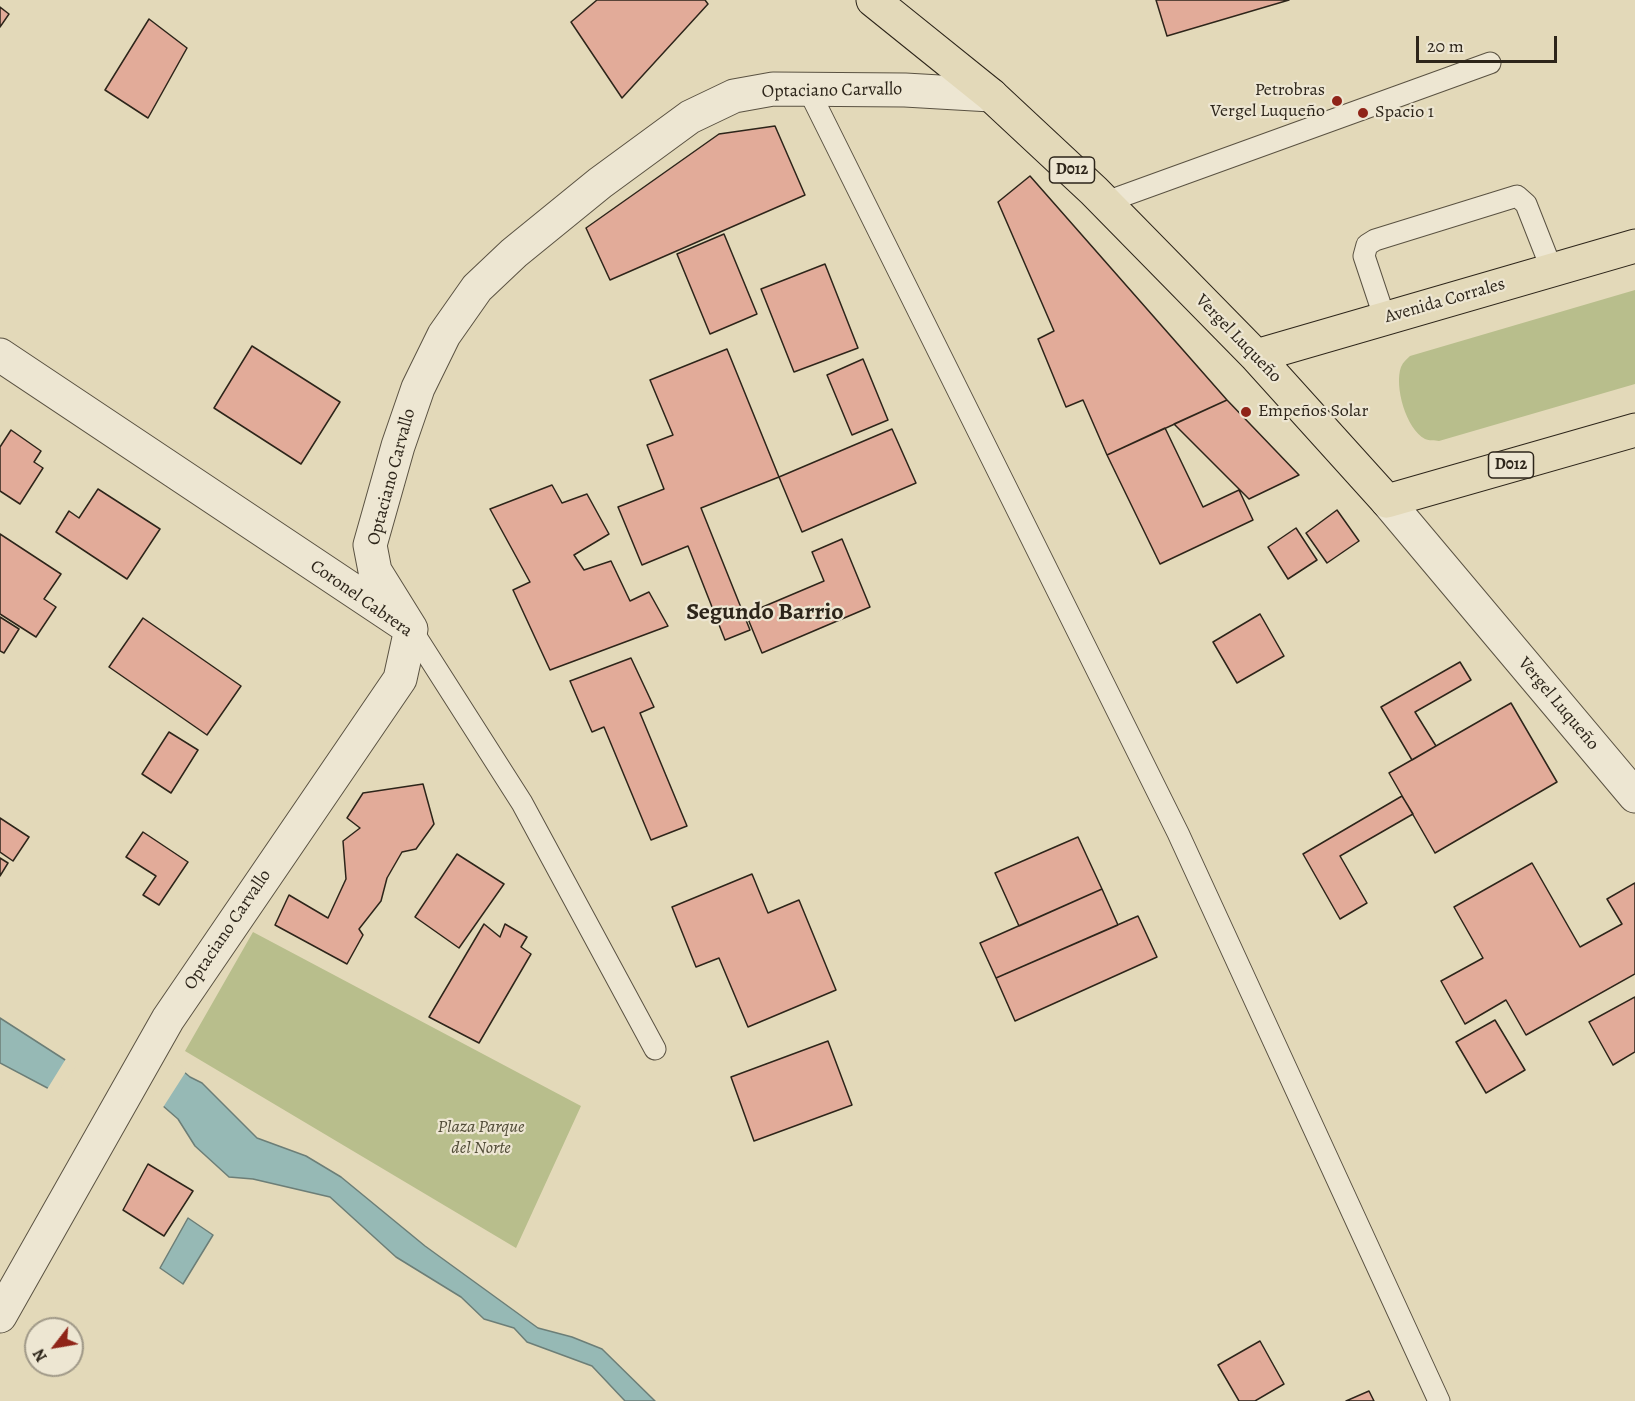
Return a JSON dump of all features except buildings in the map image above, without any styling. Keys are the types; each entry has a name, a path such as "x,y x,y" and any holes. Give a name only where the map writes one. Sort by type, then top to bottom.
{"main road":[{"name":"Vergel Luqueño","path":"873,0 991,95 1106,202 1256,356 1388,501"},
{"name":"Avenida Corrales","path":"1256,356 1635,246"},
{"name":"D012","path":"1388,501 1635,430"}],"street":[{"name":"Optaciano Carvallo","path":"0,1316 168,1018 400,679 411,629 375,571 370,544 398,446 418,388 444,335 477,288 514,252 558,216 690,117 734,96 773,89 905,90 991,95"},
{"name":"Coronel Cabrera","path":"3,364 411,629"},
{"name":"Vergel Luqueño","path":"1388,501 1635,796"}],"lane":[{"path":"1106,202 1490,63"},
{"path":"808,89 1178,833 1439,1401"},
{"path":"1385,319 1364,256 1367,245 1375,240 1517,196 1526,204 1552,270"},
{"name":"Coronel Cabrera","path":"411,629 522,803 655,1049"}],"green space":[{"path":"1635,290 1635,384 1439,441 1425,439 1412,426 1403,406 1399,385 1401,367 1410,356"},
{"name":"Plaza Parque del Norte","path":"253,932 581,1106 516,1248 185,1051"}],"water":[{"path":"0,1018 73,1065 55,1092 0,1063"},
{"path":"177,1066 202,1083 257,1138 306,1156 341,1177 425,1246 538,1328 572,1337 602,1349 655,1401 625,1401 592,1366 527,1342 514,1328 484,1319 461,1297 396,1257 330,1197 253,1179 229,1177 195,1146 178,1119 155,1099"},
{"path":"188,1218 213,1235 183,1284 160,1268"}],"pier":[{"path":"67,1057 75,1062 76,1066 54,1095 46,1091"},
{"path":"175,1063 179,1063 187,1070 162,1109 152,1101 152,1098"}],"place":[{"name":"Petrobras Vergel Luqueño","path":"1337,101"},
{"name":"Spacio 1","path":"1363,113"},
{"name":"Empeños Solar","path":"1246,412"}],"district":[{"name":"Segundo Barrio","path":"765,613"}]}
